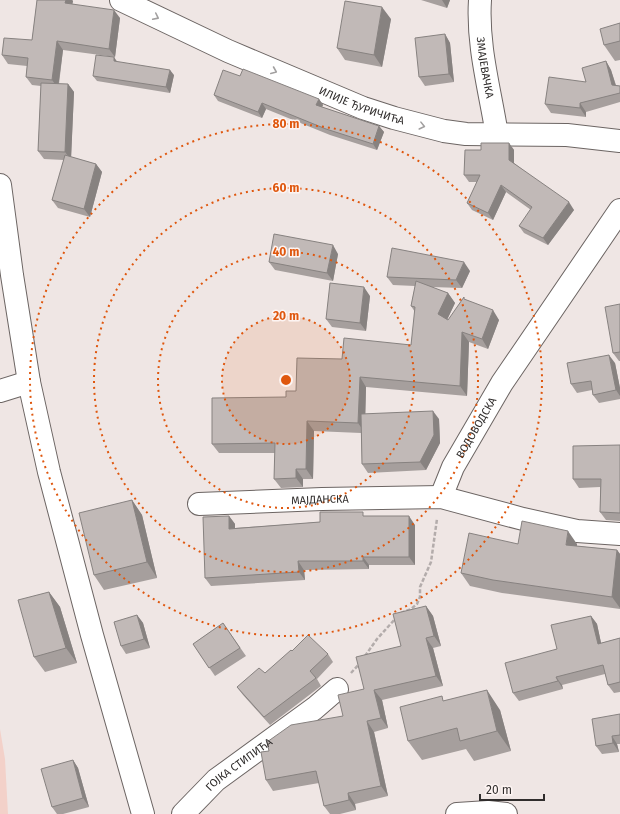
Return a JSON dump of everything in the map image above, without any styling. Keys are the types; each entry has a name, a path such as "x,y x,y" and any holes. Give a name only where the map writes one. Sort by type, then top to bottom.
{"street":[{"name":"ИЛИЈЕ ЂУРИЧИЋА","path":"121,0 228,51 363,108 444,131 497,135 567,135 620,141"},
{"name":"ЗМАЈЕВАЧКА","path":"480,0 479,23 483,57 497,135"},
{"path":"0,185 2,213 29,382 49,472 92,635 143,814"},
{"name":"ВОДОВОДСКА","path":"441,497 453,468 502,383 620,210"},
{"path":"0,391 29,382"},
{"path":"441,497 523,520 577,531 620,534"},
{"name":"МАЈДАНСКА","path":"199,504 322,499 441,497"},
{"name":"ГОЈКА СТИПИЋА","path":"183,814 216,780 315,708 337,689"},
{"path":"457,814 488,812 505,814"}],"path":[{"path":"337,689 362,662 393,620 417,604 420,597 420,587 431,562 441,497"}],"shaded area":[{"path":"0,729 5,759 8,814 0,814"}],"building":[{"path":"37,0 66,0 65,3 114,10 109,49 57,41 52,80 26,77 28,58 2,55 4,38 32,40"},
{"path":"345,1 382,7 374,55 337,48"},
{"path":"620,23 620,41 604,45 600,29"},
{"path":"445,34 449,74 419,77 415,38"},
{"path":"96,55 114,57 114,61 170,70 166,87 93,76"},
{"path":"606,61 612,85 620,86 620,93 580,103 580,108 545,104 549,77 586,82 582,68"},
{"path":"243,69 319,99 316,105 379,126 373,144 326,129 262,103 258,112 214,95 223,70 240,76"},
{"path":"41,83 68,84 65,152 38,151"},
{"path":"481,143 509,143 509,160 569,202 543,238 519,226 532,207 501,185 488,213 467,203 480,175 464,175 465,150 481,150"},
{"path":"65,155 96,164 84,209 52,200"},
{"path":"274,234 333,245 327,273 269,262"},
{"path":"392,248 464,262 456,280 387,277"},
{"path":"416,281 448,293 438,314 448,320 464,297 464,299 493,310 482,339 462,332 460,386 360,377 358,423 307,421 306,469 296,469 296,478 274,479 275,443 212,444 212,398 286,397 286,391 296,391 297,358 342,359 344,338 411,345 415,307 411,306"},
{"path":"330,283 364,287 360,323 326,319"},
{"path":"620,304 620,352 613,353 605,307"},
{"path":"609,355 616,390 593,395 591,381 571,384 567,363"},
{"path":"433,411 434,435 420,462 362,464 361,414"},
{"path":"620,445 620,513 600,512 601,479 573,479 573,446"},
{"path":"132,500 147,562 94,575 79,513"},
{"path":"320,512 363,512 363,516 409,516 409,557 363,557 363,561 298,561 299,572 205,578 203,517 229,516 229,529 320,522"},
{"path":"522,521 568,531 566,545 617,550 612,597 493,580 461,573 469,533 518,544"},
{"path":"49,592 66,648 34,657 18,600"},
{"path":"426,606 434,636 426,638 436,676 374,690 381,718 367,721 381,786 348,793 349,800 324,806 316,771 266,780 261,752 269,751 267,742 291,725 343,716 338,695 364,689 356,657 401,646 393,614"},
{"path":"137,615 144,639 121,646 114,622"},
{"path":"591,616 598,644 620,638 620,682 608,685 603,665 556,677 558,681 513,693 505,663 557,649 551,625"},
{"path":"223,623 240,648 209,668 193,644"},
{"path":"308,635 328,654 310,671 316,678 264,717 237,687 259,668 265,673 291,650 292,651"},
{"path":"487,690 497,731 460,741 457,728 408,741 400,707 442,696 443,701"},
{"path":"620,714 620,735 612,736 613,743 596,746 592,719"},
{"path":"73,760 83,798 52,807 41,769"}]}
